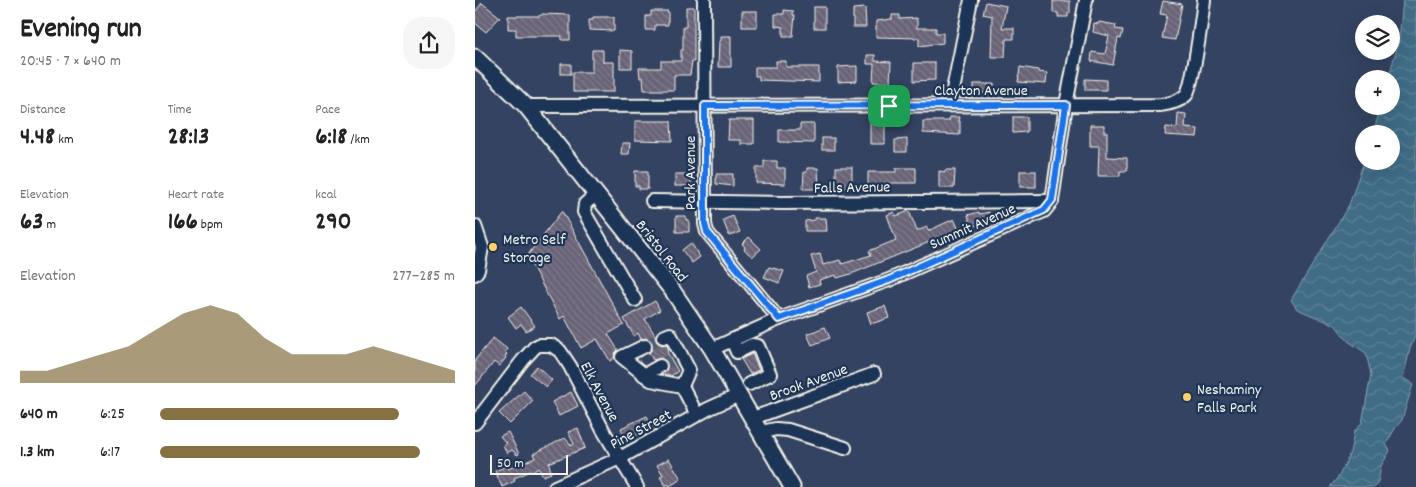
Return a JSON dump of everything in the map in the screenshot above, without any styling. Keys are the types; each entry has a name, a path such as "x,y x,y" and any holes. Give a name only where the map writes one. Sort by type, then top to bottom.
{"main road":[{"name":"Bristol Road","path":"475,57 526,106 672,290 712,349 744,390 753,418 792,487"}],"street":[{"name":"Park Avenue","path":"704,0 705,203 707,232 779,319"},
{"path":"950,106 971,0"},
{"path":"1052,200 1066,105 1086,0"},
{"name":"Clayton Avenue","path":"526,106 1161,105 1176,102 1187,94 1204,0"},
{"path":"597,194 585,204 584,212 635,300"},
{"name":"Falls Avenue","path":"653,200 705,203 1052,200"},
{"name":"Summit Avenue","path":"712,349 779,319 889,280 1044,210 1052,200"},
{"path":"475,226 482,247 478,270 475,274"},
{"path":"663,337 670,334 676,357 689,370 682,386"},
{"name":"Pine Street","path":"555,487 620,458 770,374 758,346 752,345 737,352 732,340"},
{"name":"Elk Avenue","path":"475,423 535,347 545,344 556,348 570,366 637,487"},
{"path":"645,346 622,357 651,380 682,386"},
{"path":"644,375 660,366"},
{"name":"Brook Avenue","path":"753,418 874,374"},
{"path":"682,386 697,416"},
{"path":"761,432 776,429 788,430 845,448"}],"water":[{"path":"1403,0 1416,0 1416,333 1403,378 1413,384 1402,420 1386,444 1390,451 1381,466 1378,482 1375,487 1330,487 1339,476 1350,453 1354,432 1362,423 1371,375 1366,353 1348,341 1335,325 1297,309 1291,300 1349,205 1361,170 1400,170 1400,125 1376,125 1378,115 1400,115 1400,70 1391,70 1394,60 1400,60"}],"building":[{"path":"1053,1 1070,1 1068,17 1058,17 1058,13 1053,13"},
{"path":"1163,1 1182,4 1175,40 1162,38 1167,15 1160,14"},
{"path":"986,2 1006,6 1002,28 1014,28 1014,39 1006,39 1005,57 991,57 992,16 983,14"},
{"path":"482,3 500,17 486,32 475,23 475,12"},
{"path":"686,7 694,7 694,62 692,61 690,75 674,75 674,90 644,90 643,78 640,78 639,68 661,68 661,61 681,61 683,27 686,27"},
{"path":"814,7 825,7 825,28 814,28"},
{"path":"865,8 866,27 853,27 853,9"},
{"path":"784,10 793,11 793,15 795,15 793,36 783,36 783,27 775,26 775,14 784,14"},
{"path":"651,11 668,11 668,25 655,25 655,30 646,30 646,16 651,16"},
{"path":"742,11 757,11 757,27 742,27"},
{"path":"542,14 570,15 570,40 562,40 562,36 516,36 516,29 508,29 508,16 540,16"},
{"path":"892,15 900,15 900,19 917,18 917,28 936,28 936,33 943,33 943,43 919,46 919,38 876,37 876,21 892,19"},
{"path":"593,17 614,17 614,31 589,30 589,20 593,20"},
{"path":"1099,22 1116,25 1115,29 1123,30 1121,39 1118,38 1113,65 1091,61 1092,52 1105,54 1109,36 1093,32 1094,23 1098,24"},
{"path":"721,36 731,36 731,67 718,67 719,41 721,41"},
{"path":"592,50 603,50 603,62 614,62 614,92 573,92 573,72 592,72"},
{"path":"620,50 632,51 632,68 620,68"},
{"path":"867,55 875,55 875,61 891,62 890,83 873,82 874,64 867,64"},
{"path":"776,61 786,61 786,67 819,67 819,82 759,80 759,76 755,76 755,67 776,67"},
{"path":"914,63 935,63 935,80 914,81"},
{"path":"561,64 571,64 571,74 561,74"},
{"path":"857,66 857,81 838,82 838,67"},
{"path":"1020,67 1047,73 1046,84 1018,82"},
{"path":"1085,79 1106,80 1106,90 1085,90"},
{"path":"974,84 994,84 994,93 974,93"},
{"path":"1178,113 1186,114 1185,128 1198,129 1197,137 1165,135 1166,127 1177,128"},
{"path":"950,117 959,117 960,135 923,133 923,121 949,121"},
{"path":"1013,117 1027,117 1027,132 1013,133"},
{"path":"870,118 883,118 883,123 885,123 885,144 870,144"},
{"path":"729,120 754,120 754,144 741,144 741,140 728,140"},
{"path":"635,121 671,121 672,141 635,140"},
{"path":"800,124 814,124 814,143 779,142 779,130 800,130"},
{"path":"1090,125 1104,125 1104,132 1107,132 1107,157 1127,158 1127,171 1120,171 1120,176 1098,176 1099,146 1090,146"},
{"path":"822,138 834,138 834,150 822,150"},
{"path":"907,139 907,152 895,152 895,140"},
{"path":"622,143 630,143 629,154 621,154"},
{"path":"764,161 777,161 777,168 785,168 785,184 756,183 756,168 764,168"},
{"path":"836,167 852,167 852,188 836,188"},
{"path":"807,168 818,168 819,189 803,189 804,172 807,172"},
{"path":"896,168 916,168 916,183 884,183 884,188 868,188 868,172 896,172"},
{"path":"945,170 955,170 954,188 939,188 939,171 945,172"},
{"path":"635,171 648,171 648,189 639,189 639,186 635,186"},
{"path":"1020,171 1036,171 1036,187 1020,187"},
{"path":"675,174 691,174 691,186 675,186"},
{"path":"716,174 733,174 733,186 716,184"},
{"path":"562,211 624,325 608,334 618,350 610,361 597,339 581,348 564,316 560,319 527,256"},
{"path":"909,211 917,231 927,227 928,231 954,219 959,230 851,274 837,278 836,275 819,280 820,284 809,287 806,276 816,272 811,256 820,254 823,265 840,260 842,264 871,255 869,251 896,240 887,215 894,212 896,216"},
{"path":"979,212 979,214 989,212 991,221 971,227 968,215"},
{"path":"676,216 686,216 686,220 689,220 689,232 676,232"},
{"path":"733,216 740,232 729,236 723,220"},
{"path":"815,218 826,218 827,231 805,231 805,221 815,220"},
{"path":"749,237 761,249 752,257 742,244"},
{"path":"691,243 700,257 692,263 682,250"},
{"path":"769,267 784,271 779,283 764,277"},
{"path":"655,301 660,310 645,319 655,335 656,341 662,345 666,344 669,350 667,352 678,371 671,376 664,373 668,367 667,362 661,358 653,360 649,353 653,347 652,342 646,338 641,339 638,333 634,336 624,319"},
{"path":"885,306 889,318 871,324 867,312"},
{"path":"521,307 535,326 526,331 521,324 516,328 508,317"},
{"path":"825,327 830,338 812,345 807,334"},
{"path":"493,338 507,349 505,352 507,354 506,358 499,366 494,362 475,386 475,360"},
{"path":"752,354 759,370 750,374 741,359"},
{"path":"537,366 552,380 546,387 530,374"},
{"path":"524,391 533,401 510,424 499,413"},
{"path":"571,392 578,406 559,416 552,402"},
{"path":"647,416 653,428 626,440 621,428"},
{"path":"578,428 585,448 549,463 551,473 543,476 538,468 514,478 515,481 502,487 495,471 507,466 508,469 535,458 533,454 565,438 572,446 574,444 568,432"},
{"path":"508,432 519,454 517,455 512,450 507,453 503,445 506,443 500,436"},
{"path":"669,459 681,479 670,486 668,484 666,486 660,477 663,475 657,465"}],"tunnel":[{"path":"645,346 663,337"},
{"path":"660,366 672,360"}],"place":[{"name":"Metro Self Storage","path":"493,247"},
{"name":"Neshaminy Falls Park","path":"1187,397"}],"route":[{"path":"1066,105 1052,200 1044,210 889,280 779,319 707,232 705,224 705,106 889,106 1066,105"}]}
